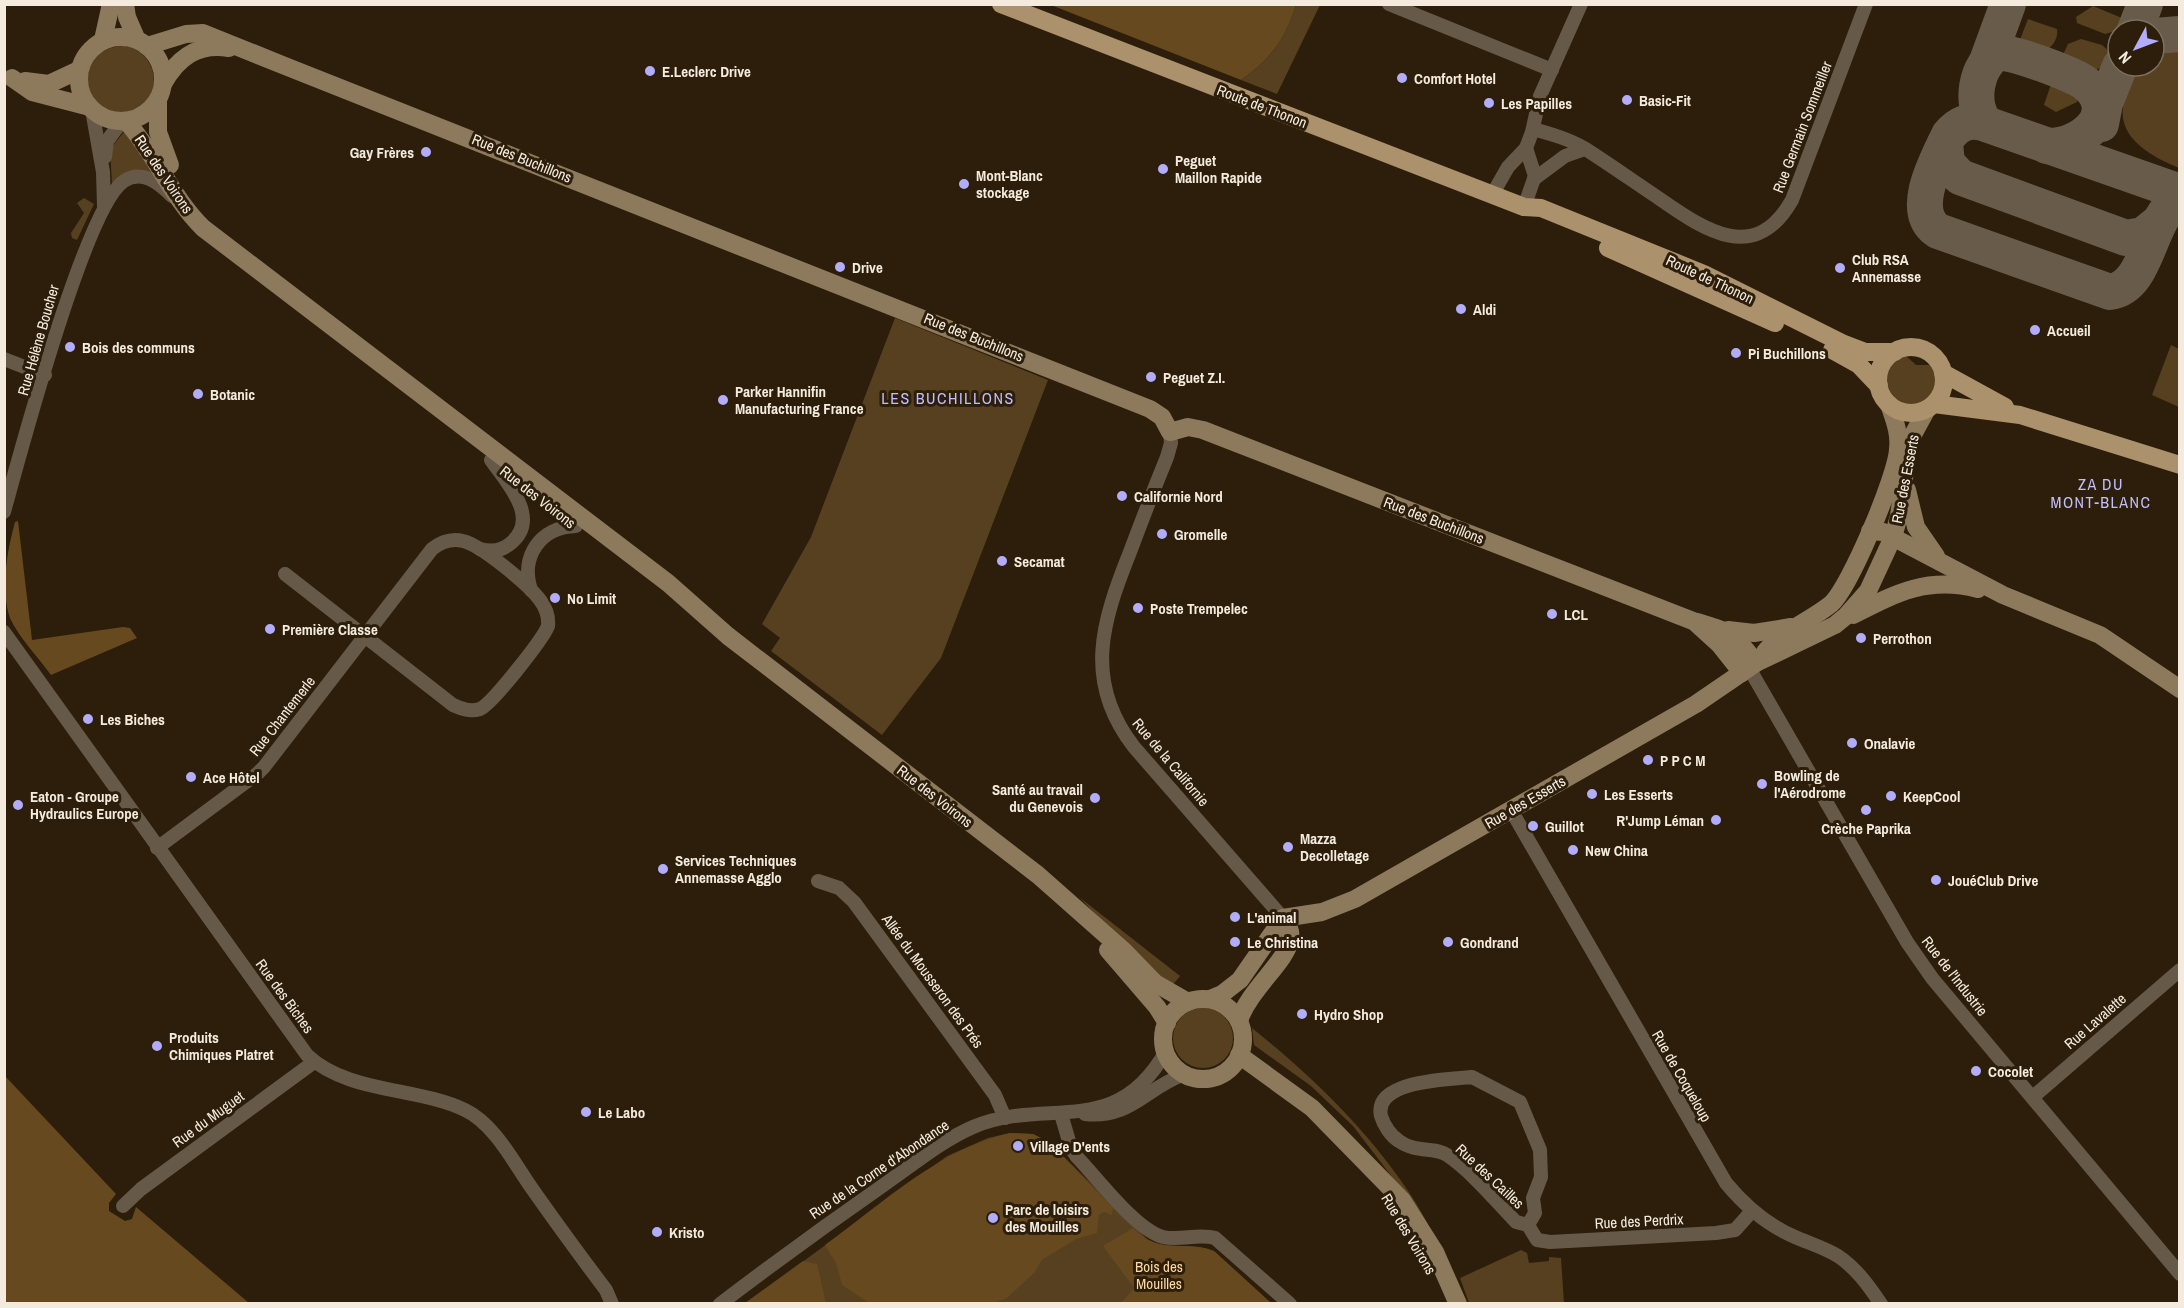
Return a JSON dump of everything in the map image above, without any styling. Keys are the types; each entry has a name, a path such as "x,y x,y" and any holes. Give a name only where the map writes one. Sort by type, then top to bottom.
{"main road":[{"name":"Route de Thonon","path":"1001,4 1492,195 1524,207 1541,208 1697,270 1855,348 1870,353 1894,352"},
{"name":"Route de Thonon","path":"1524,207 1536,219 1660,270 1844,355 1867,371 1879,386"},
{"path":"1931,407 1942,392 1943,373 1938,360 1924,350 1907,348 1894,352 1882,367 1879,386 1889,404 1907,413 1931,407 2020,415"},
{"path":"1943,373 1959,384 2020,415 2180,465"}],"street":[{"path":"103,40 111,4"},
{"path":"8,77 32,92 91,109 106,118 124,121 147,113 160,92 159,60 142,43 127,17 125,4"},
{"path":"1389,4 1552,70"},
{"path":"1492,195 1508,167 1526,148 1539,100 1581,4"},
{"name":"Rue Germain Sommeiller","path":"1533,129 1585,149 1708,231 1735,236 1761,230 1783,214 1792,200 1866,4"},
{"name":"Rue des Buchillons","path":"142,43 194,33 211,34 246,51 1150,409 1162,417 1170,432 1188,427 1203,430 1693,621 1728,630 1764,632 1800,625"},
{"path":"91,109 80,90 79,70 88,52 103,40 120,36 142,43"},
{"name":"Rue des Buchillons","path":"160,92 177,64 198,49 216,46 246,51"},
{"path":"8,77 49,84 79,70"},
{"name":"Rue des Voirons","path":"160,92 158,132 166,158 195,206 230,249"},
{"name":"Rue Hélène Boucher","path":"91,109 103,172 105,194 102,214"},
{"name":"Rue des Voirons","path":"124,121 145,142 184,207 204,228 357,348 491,460 576,526 728,636 1038,875 1081,916 1124,951 1155,983 1188,1002"},
{"name":"Rue Hélène Boucher","path":"103,172 106,144 124,121"},
{"path":"1524,207 1535,172 1526,148"},
{"path":"1534,180 1565,156 1585,149"},
{"name":"Rue Hélène Boucher","path":"4,512 74,276 102,214 117,188 133,177 154,181 184,207"},
{"name":"Rue des Voirons","path":"357,348 434,403 668,583 728,636"},
{"path":"4,359 45,375"},
{"name":"Rue des Esserts","path":"1749,668 1771,644 1838,597 1858,560 1898,453 1897,430 1889,404"},
{"name":"Rue des Esserts","path":"1283,918 1314,914 1340,906 1696,704 1749,668 1835,625 1858,606 1875,579 1893,537 1911,436 1931,407"},
{"name":"Rue de la Californie","path":"1170,432 1171,443 1167,457 1106,614 1101,656 1106,691 1117,720 1134,747 1283,918"},
{"name":"Rue Chantemerle","path":"480,549 496,550 507,546 515,539 523,525 520,503 491,460"},
{"path":"1905,476 1916,527 1928,548 1947,567"},
{"path":"531,590 527,571 535,545 552,531 576,526"},
{"path":"1870,531 1878,530 2003,594 2100,635 2180,689"},
{"name":"Rue Chantemerle","path":"157,848 258,773 364,637 436,546 447,541 458,540 480,549 531,590 543,603 548,614 546,631 492,700 479,709 466,710 453,705 364,637 285,574"},
{"path":"1858,560 1875,579 1901,592"},
{"path":"1835,625 1917,586 1938,584 1965,586 2003,594"},
{"name":"Rue des Buchillons","path":"1693,621 1749,668"},
{"path":"1728,630 1738,638 1749,668"},
{"name":"Rue des Biches","path":"4,632 117,788 157,848 314,1062 346,1078 445,1104 471,1114 492,1133 606,1290 612,1304"},
{"name":"Rue de l'Industrie","path":"1749,668 1907,942 1932,978 2180,1274"},
{"name":"Rue de Coqueloup","path":"1511,810 1710,1157 1736,1195 1752,1210 1784,1232 1838,1256 1865,1280 1881,1304"},
{"name":"Allée du Mousseron des Prés","path":"818,881 839,888 854,902 995,1095 1005,1118"},
{"name":"Rue des Voirons","path":"1081,916 1136,985 1157,1007 1167,1023"},
{"path":"1210,999 1227,1006 1239,1021 1243,1034 1239,1055 1228,1069 1212,1078 1201,1079 1185,1074 1173,1065 1166,1052 1164,1037 1167,1023 1173,1013 1188,1002 1210,999 1236,985 1283,918 1290,930 1289,946 1249,999 1239,1021"},
{"name":"Rue Lavalette","path":"2033,1097 2180,970"},
{"name":"Rue de la Corne d'Abondance","path":"1077,1113 1117,1100 1135,1090 1155,1071 1166,1052"},
{"name":"Rue des Voirons","path":"1239,1055 1312,1108 1402,1200 1414,1215 1435,1252 1458,1304"},
{"name":"Rue du Muguet","path":"123,1206 141,1189 314,1062"},
{"name":"Rue de la Corne d'Abondance","path":"720,1304 933,1151 974,1127 1005,1118 1077,1113 1100,1116 1114,1114 1137,1102 1164,1082 1185,1074"},
{"name":"Rue des Cailles","path":"1472,1077 1520,1102 1540,1150 1542,1169 1533,1198 1535,1213 1528,1225 1516,1222 1447,1155 1419,1151 1399,1141 1384,1123 1380,1110 1383,1101 1410,1083 1472,1077"},
{"path":"1061,1114 1071,1148 1077,1157 1139,1222 1166,1238 1203,1236 1215,1238 1290,1304"},
{"name":"Rue des Voirons","path":"1368,1167 1423,1254 1446,1304"},
{"name":"Rue des Perdrix","path":"1528,1225 1537,1240 1550,1242 1716,1233 1735,1230 1752,1210"},
{"name":"Rue des Biches","path":"606,1290 622,1304"}],"green space":[{"path":"1051,5 1296,5 1276,47 1241,80"},
{"path":"1296,5 1320,5 1277,94 1241,80 1276,47"},
{"path":"2093,6 2122,18 2106,18 2105,34 2077,23 2076,17"},
{"path":"2028,19 2057,29 2056,37 2049,48 2035,52 2018,45"},
{"path":"2081,39 2102,45 2106,48 2105,63 2098,69 2089,71 2064,62 2061,59 2068,44"},
{"path":"126,46 140,53 149,62 153,74 153,86 149,97 141,106 130,112 116,112 102,107 93,99 88,88 88,76 91,64 99,55 111,48"},
{"path":"2180,49 2179,168 2159,159 2140,146 2126,129 2123,118 2124,101 2132,78 2166,78 2166,50"},
{"path":"2052,81 2071,88 2079,95 2077,102 2056,112 2044,105"},
{"path":"124,132 159,175 112,184 110,149"},
{"path":"84,198 94,204 77,240 72,238 71,233 84,213 77,203"},
{"path":"895,318 1048,380 941,658 882,735 771,651 780,638 762,624 811,537"},
{"path":"2171,345 2179,349 2179,407 2152,395"},
{"path":"1906,356 1916,365 1931,365 1937,379 1935,391 1928,399 1918,404 1906,405 1896,401 1888,393 1886,379 1888,371"},
{"path":"18,521 32,640 123,627 130,628 137,638 51,675 18,633 7,607 5,583 7,558 15,522"},
{"path":"1079,897 1180,976 1171,987 1156,977"},
{"path":"1203,1008 1220,1013 1228,1021 1233,1038 1228,1055 1220,1063 1203,1068 1186,1063 1178,1055 1173,1038 1178,1021 1186,1013"},
{"path":"1252,1028 1320,1088 1381,1154 1416,1203 1456,1280 1402,1190 1353,1126 1311,1086 1254,1045"},
{"path":"5,1076 116,1194 109,1203 109,1211 125,1221 132,1219 136,1207 249,1303 5,1303"},
{"name":"Parc de loisirs des Mouilles","path":"1010,1133 1033,1134 1049,1142 1149,1241 1214,1251 1271,1303 745,1304 947,1156 988,1138"},
{"name":"Parc de loisirs des Mouilles","path":"1010,1133 1033,1134 1049,1142 1113,1208 1112,1215 1104,1212 1099,1215 1097,1233 1076,1239 1042,1260 1035,1272 1007,1298 994,1303 869,1303 842,1285 836,1263 825,1245 890,1195 936,1164 959,1151"},
{"name":"Bois des Mouilles","path":"1133,1228 1144,1237 1164,1245 1192,1246 1214,1251 1271,1303 1121,1303 1134,1288 1103,1246"},
{"path":"1521,1250 1527,1253 1529,1263 1549,1261 1549,1257 1561,1258 1564,1303 1469,1303 1460,1278"},
{"path":"803,1261 817,1264 826,1303 745,1303"}],"taxiway":[{"path":"1986,64 2008,4"},
{"path":"2140,18 2145,4"},
{"path":"2166,35 2180,34"},
{"path":"1987,124 1981,117 1976,97 1980,75 1991,58 1999,53 2005,53 2042,64 2085,83 2095,94 2100,106 2093,126 2084,134 2073,141 2047,146"},
{"path":"2101,124 2105,103 2115,78"},
{"path":"2180,192 1983,123 1968,122 1960,125 1949,135 1938,158 1928,185 1925,212 1929,222 1938,231 2110,292 2123,287 2133,278 2141,266 2161,220 2169,207 2180,197"},
{"path":"1945,144 1947,163 1960,177 2126,238 2143,235 2158,223"}],"place":[{"name":"E.Leclerc Drive","path":"650,71"},
{"name":"Comfort Hotel","path":"1402,78"},
{"name":"Basic-Fit","path":"1627,100"},
{"name":"Les Papilles","path":"1489,103"},
{"name":"Gay Frères","path":"426,152"},
{"name":"Peguet Maillon Rapide","path":"1163,169"},
{"name":"Mont-Blanc stockage","path":"964,184"},
{"name":"Drive","path":"840,267"},
{"name":"Club RSA Annemasse","path":"1840,268"},
{"name":"Aldi","path":"1461,309"},
{"name":"Accueil","path":"2035,330"},
{"name":"Bois des communs","path":"70,347"},
{"name":"Pi Buchillons","path":"1736,353"},
{"name":"Peguet Z.I.","path":"1151,377"},
{"name":"Botanic","path":"198,394"},
{"name":"Parker Hannifin Manufacturing France","path":"723,400"},
{"name":"Californie Nord","path":"1122,496"},
{"name":"Gromelle","path":"1162,534"},
{"name":"Secamat","path":"1002,561"},
{"name":"No Limit","path":"555,598"},
{"name":"Poste Trempelec","path":"1138,608"},
{"name":"LCL","path":"1552,614"},
{"name":"Première Classe","path":"270,629"},
{"name":"Perrothon","path":"1861,638"},
{"name":"Les Biches","path":"88,719"},
{"name":"Onalavie","path":"1852,743"},
{"name":"P P C M","path":"1648,760"},
{"name":"Ace Hôtel","path":"191,777"},
{"name":"Bowling de l'Aérodrome","path":"1762,784"},
{"name":"Les Esserts","path":"1592,794"},
{"name":"KeepCool","path":"1891,796"},
{"name":"Santé au travail du Genevois","path":"1095,798"},
{"name":"Eaton - Groupe Hydraulics Europe","path":"18,805"},
{"name":"Crèche Paprika","path":"1866,810"},
{"name":"R'Jump Léman","path":"1716,820"},
{"name":"Guillot","path":"1533,826"},
{"name":"Mazza Decolletage","path":"1288,847"},
{"name":"New China","path":"1573,850"},
{"name":"Services Techniques Annemasse Agglo","path":"663,869"},
{"name":"JouéClub Drive","path":"1936,880"},
{"name":"L'animal","path":"1235,917"},
{"name":"Le Christina","path":"1235,942"},
{"name":"Gondrand","path":"1448,942"},
{"name":"Hydro Shop","path":"1302,1014"},
{"name":"Produits Chimiques Platret","path":"157,1046"},
{"name":"Cocolet","path":"1976,1071"},
{"name":"Le Labo","path":"586,1112"},
{"name":"Village D'ents","path":"1018,1146"},
{"name":"Parc de loisirs des Mouilles","path":"993,1218"},
{"name":"Kristo","path":"657,1232"}],"district":[{"name":"LES BUCHILLONS","path":"948,398"},
{"name":"ZA DU MONT-BLANC","path":"2101,493"}]}
